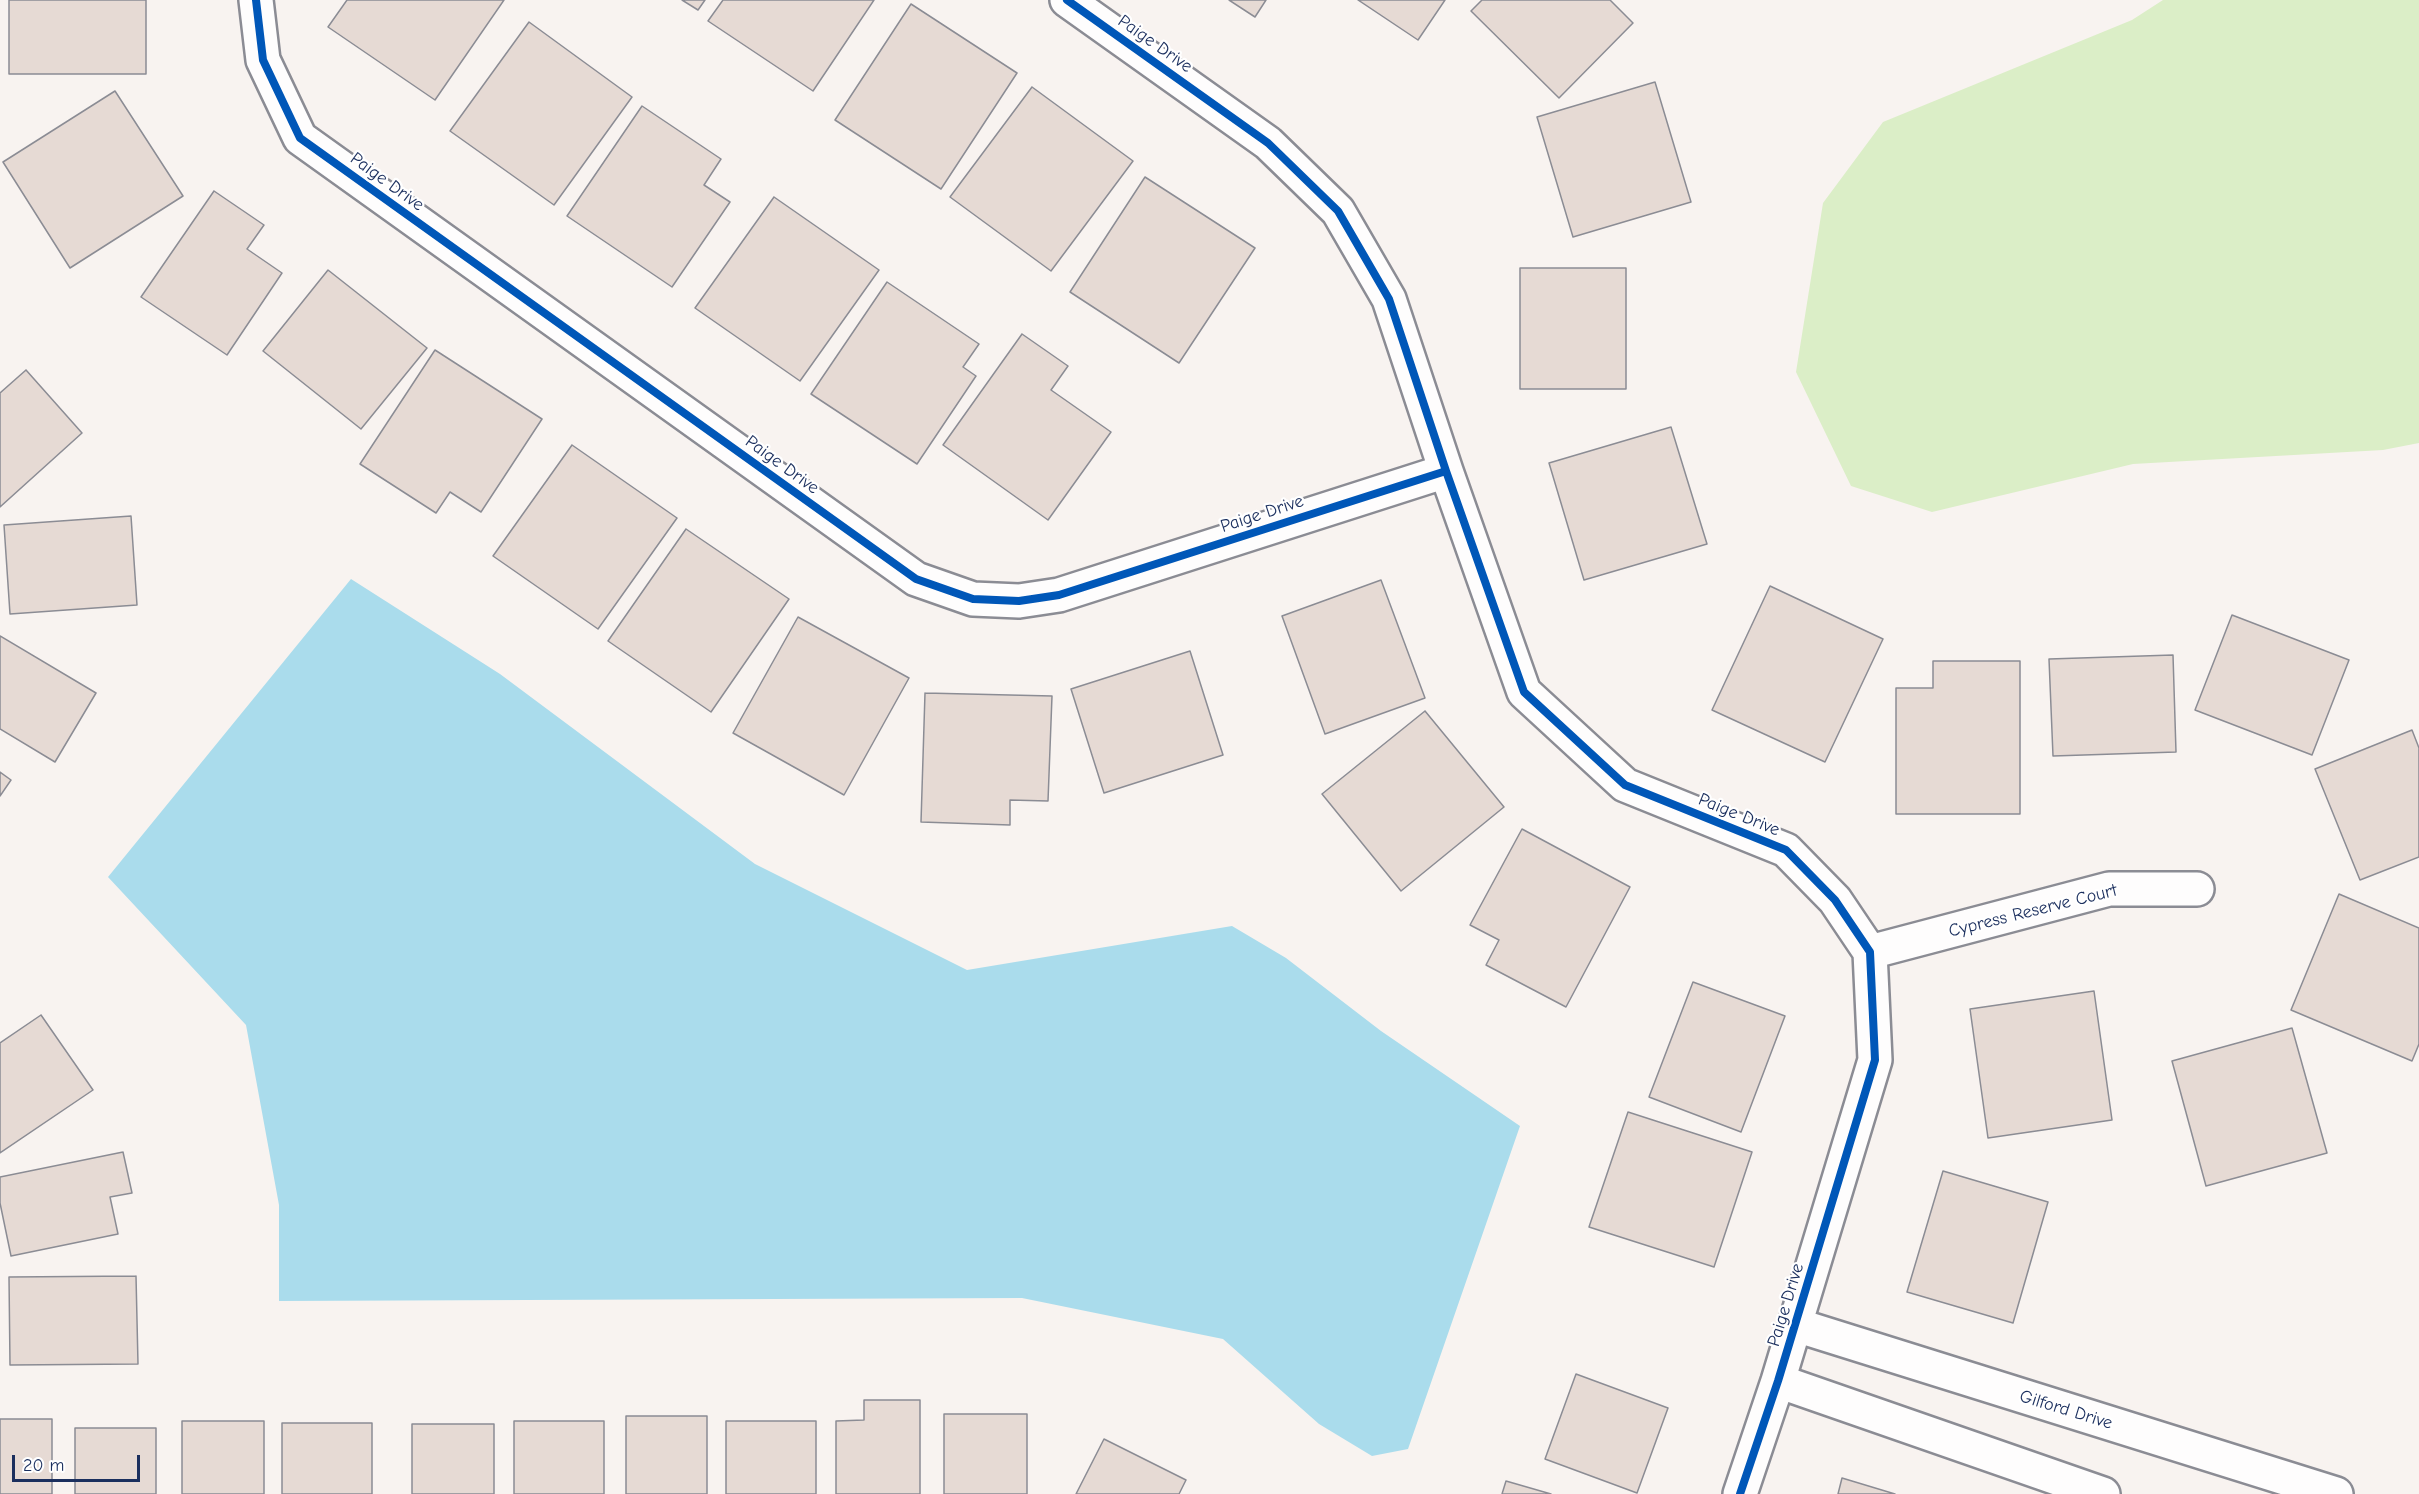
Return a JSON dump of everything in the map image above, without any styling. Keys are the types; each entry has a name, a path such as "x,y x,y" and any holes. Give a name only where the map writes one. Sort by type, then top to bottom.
{"street":[{"name":"Paige Drive","path":"256,0 263,60 300,138 916,579 973,598 1018,601 1059,595 1446,471"},
{"name":"Paige Drive","path":"1067,0 1268,142 1338,211 1389,298 1446,471 1524,692 1625,785 1786,850 1835,900 1870,952 1875,1060 1796,1325 1740,1494"},
{"name":"Cypress Reserve Court","path":"1870,952 2109,889 2197,890"},
{"name":"Gilford Drive","path":"1796,1325 2336,1494"},
{"path":"1778,1381 2103,1494"}],"green space":[{"path":"2163,0 2419,0 2419,443 2383,450 2133,464 1932,512 1851,486 1796,372 1823,203 1883,122 2132,20"}],"water":[{"path":"351,579 500,674 755,864 967,970 1232,926 1286,958 1381,1031 1520,1126 1408,1449 1372,1456 1319,1424 1223,1339 1022,1298 279,1301 279,1205 246,1025 108,877"}],"building":[{"path":"9,0 146,0 146,74 9,74"},
{"path":"347,0 504,0 435,100 328,27"},
{"path":"682,0 705,0 698,10"},
{"path":"723,0 874,0 813,91 708,21"},
{"path":"1229,0 1266,0 1255,17"},
{"path":"1358,0 1445,0 1418,40"},
{"path":"1482,0 1610,0 1633,23 1559,98 1471,11"},
{"path":"911,4 1017,73 941,189 835,120"},
{"path":"529,22 632,97 554,205 450,131"},
{"path":"1655,82 1691,202 1573,237 1537,117"},
{"path":"1032,87 1133,161 1051,271 950,197"},
{"path":"115,91 183,196 70,268 3,162"},
{"path":"642,106 721,159 704,185 730,202 672,287 567,216"},
{"path":"1145,177 1255,248 1179,363 1070,292"},
{"path":"214,191 264,225 247,249 282,273 227,355 141,297"},
{"path":"774,197 879,270 800,381 695,308"},
{"path":"1520,268 1626,268 1626,389 1520,389"},
{"path":"328,270 427,348 361,429 263,351"},
{"path":"887,282 979,344 963,367 976,376 917,464 811,394"},
{"path":"1022,334 1068,366 1051,390 1111,432 1048,520 943,445"},
{"path":"435,350 542,419 481,512 450,492 436,513 360,464"},
{"path":"26,370 82,433 0,507 0,393"},
{"path":"1671,427 1707,544 1584,580 1549,463"},
{"path":"572,445 677,518 598,629 493,556"},
{"path":"131,516 137,605 10,614 4,525"},
{"path":"686,529 789,599 711,712 608,641"},
{"path":"1381,580 1425,698 1325,734 1282,616"},
{"path":"1770,586 1883,639 1825,762 1712,710"},
{"path":"2232,615 2349,660 2312,755 2195,710"},
{"path":"798,617 909,678 844,795 733,733"},
{"path":"0,636 96,693 55,762 0,729"},
{"path":"1190,651 1223,755 1104,793 1071,689"},
{"path":"2173,655 2176,752 2053,756 2049,659"},
{"path":"1933,661 2020,661 2020,814 1896,814 1896,688 1933,688"},
{"path":"925,693 1052,696 1048,801 1010,800 1010,825 921,822"},
{"path":"1425,711 1504,807 1401,891 1322,794"},
{"path":"2412,730 2419,748 2419,857 2360,880 2315,769"},
{"path":"0,772 11,780 0,796"},
{"path":"1522,829 1630,887 1566,1007 1486,965 1499,940 1470,925"},
{"path":"2339,894 2419,928 2419,1044 2412,1061 2291,1010"},
{"path":"1693,982 1785,1016 1741,1132 1649,1097"},
{"path":"2094,991 2112,1120 1988,1138 1970,1009"},
{"path":"41,1015 93,1090 0,1153 0,1043"},
{"path":"2292,1028 2327,1153 2206,1186 2172,1061"},
{"path":"1628,1112 1752,1152 1714,1267 1589,1227"},
{"path":"123,1152 132,1193 110,1197 118,1234 11,1256 0,1203 0,1177"},
{"path":"1943,1171 2048,1202 2013,1323 1907,1292"},
{"path":"136,1276 138,1364 10,1365 9,1277"},
{"path":"1576,1374 1668,1408 1637,1493 1545,1459"},
{"path":"864,1400 920,1400 920,1494 836,1494 836,1421 864,1420"},
{"path":"944,1414 1027,1414 1027,1494 944,1494"},
{"path":"626,1416 707,1416 707,1494 626,1494"},
{"path":"0,1419 52,1419 52,1494 0,1494"},
{"path":"182,1421 264,1421 264,1494 182,1494"},
{"path":"514,1421 604,1421 604,1494 514,1494"},
{"path":"726,1421 816,1421 816,1494 726,1494"},
{"path":"282,1423 372,1423 372,1494 282,1494"},
{"path":"412,1424 494,1424 494,1494 412,1494"},
{"path":"75,1428 156,1428 156,1494 75,1494"},
{"path":"1104,1439 1186,1480 1179,1494 1076,1494"},
{"path":"1842,1478 1895,1494 1838,1494"},
{"path":"1506,1481 1551,1494 1502,1494"}],"cycle path":[{"path":"256,0 263,60 300,138 916,579 973,599 1019,601 1059,595 1446,471"},
{"path":"1067,0 1268,143 1338,211 1389,299 1446,471 1524,692 1625,785 1786,850 1835,900 1870,952 1875,1060 1778,1381 1740,1494"}]}
